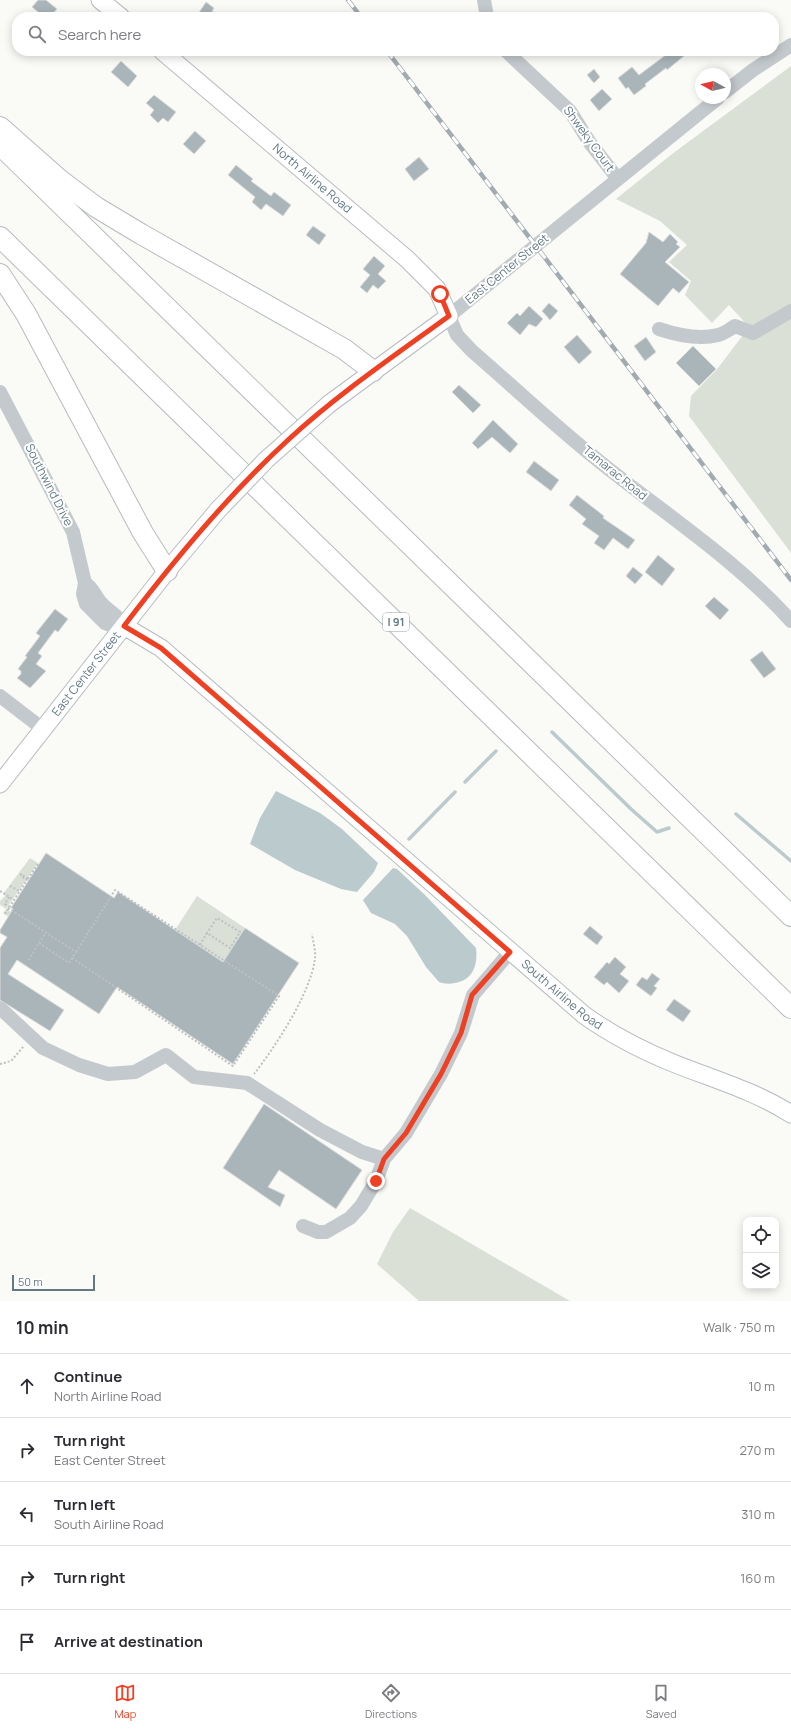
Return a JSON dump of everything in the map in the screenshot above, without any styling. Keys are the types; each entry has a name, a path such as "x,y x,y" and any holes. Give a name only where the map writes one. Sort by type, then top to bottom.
{"highway":[{"path":"0,127 60,180 96,207 344,349 373,371"},
{"path":"0,145 791,916"},
{"name":"I 91","path":"0,237 791,1008"},
{"path":"0,274 26,314 143,533 167,571"}],"main road":[{"path":"100,0 115,12"},
{"name":"North Airline Road","path":"168,56 408,259 437,289 449,316"},
{"name":"East Center Street","path":"0,784 167,571 218,510 266,460 329,404 449,316"},
{"name":"South Airline Road","path":"124,626 161,648 584,1015 622,1040 666,1061 750,1093 791,1114"}],"street":[{"path":"484,0 486,12"},
{"path":"779,53 791,45"},
{"name":"Shweky Court","path":"511,56 570,111 590,143 618,179"},
{"path":"731,87 774,56"},
{"name":"East Center Street","path":"449,316 711,104"},
{"path":"660,329 672,333 699,337 720,335 735,326 753,333 791,311"},
{"name":"Tamarac Road","path":"449,316 457,335 472,351 603,465 726,560 756,586 791,621"},
{"name":"Southwind Drive","path":"0,392 69,524 75,539 85,583 83,594 90,609 108,625 115,627 124,626"},
{"path":"0,696 43,729"},
{"path":"303,1226 318,1232 326,1232 350,1218 361,1206 376,1181 384,1159 406,1133 441,1074 461,1033 472,995 510,952"},
{"path":"0,1008 43,1048 73,1062 108,1074 135,1072 166,1055 194,1077 247,1083 320,1130 362,1152 384,1159"}],"path":[{"path":"5,914 38,864"},
{"path":"10,886 19,892"},
{"path":"39,943 69,963 72,958 115,890 279,996 233,1066 72,958"},
{"path":"0,891 14,900"},
{"path":"9,897 5,904 9,908 76,952"},
{"path":"200,945 217,918 240,932 230,948 207,934"},
{"path":"28,961 46,933"},
{"path":"247,1083 261,1065 292,1015 309,982 315,957 312,934"},
{"path":"0,1064 11,1061 32,1037"}],"shaded area":[{"path":"791,66 791,553 689,416 691,396 718,368 749,327 729,305 712,323 685,295 691,281 669,262 687,245 660,221 616,199 672,154"},
{"path":"276,791 320,813 342,829 378,863 374,872 357,892 341,889 295,870 250,844 260,818"},
{"path":"30,858 38,863 6,909 0,905 0,901 5,896 3,894"},
{"path":"393,868 397,869 424,894 476,948 475,966 473,971 466,979 453,983 439,982 426,967 407,936 395,924 371,913 363,900"},
{"path":"197,896 245,928 223,962 175,930"},
{"path":"6,909 40,930 37,935 3,913"},
{"path":"410,1208 570,1301 419,1301 377,1264 393,1232"}],"building":[{"path":"38,0 46,0 57,9 54,12 38,12 32,7"},
{"path":"206,2 214,8 212,11 214,12 199,12"},
{"path":"664,56 684,56 667,70 666,68 645,84 646,86 634,95 628,87 626,89 618,78 632,67 639,75"},
{"path":"121,61 137,76 128,87 111,72"},
{"path":"594,69 600,77 594,83 587,75"},
{"path":"602,89 612,99 599,111 590,100"},
{"path":"154,95 176,112 168,122 163,118 158,123 150,115 154,110 146,103"},
{"path":"195,131 206,141 194,154 183,144"},
{"path":"419,157 429,169 414,181 405,169"},
{"path":"236,165 253,179 251,181 271,196 274,192 291,205 283,216 266,204 261,210 252,202 255,197 228,175"},
{"path":"313,226 326,235 319,245 306,235"},
{"path":"649,232 663,242 670,234 678,242 676,244 680,247 665,262 689,282 679,293 673,288 658,306 620,274 646,243"},
{"path":"374,256 385,266 378,274 386,281 378,289 373,285 367,293 360,287 370,275 363,269"},
{"path":"549,303 558,311 550,320 542,311"},
{"path":"529,306 543,319 536,327 529,324 520,335 507,323 517,313 520,316"},
{"path":"577,335 592,352 579,364 564,347"},
{"path":"646,337 656,352 645,361 634,346"},
{"path":"693,346 716,369 699,386 676,363"},
{"path":"459,385 481,405 473,413 452,392"},
{"path":"493,420 518,444 510,453 492,437 478,449 472,443"},
{"path":"534,461 559,480 551,491 526,472"},
{"path":"577,495 604,516 603,518 635,540 628,549 613,538 604,550 594,543 599,536 582,524 586,519 569,505"},
{"path":"658,555 675,569 662,586 645,572"},
{"path":"633,567 643,575 635,584 626,576"},
{"path":"714,597 729,610 720,620 705,606"},
{"path":"55,609 68,619 58,632 55,630 38,653 42,656 36,664 46,671 30,688 17,678 21,674 21,671 18,669 27,657 25,656 40,636 36,633"},
{"path":"762,651 776,669 764,678 750,660"},
{"path":"46,853 114,898 118,892 223,962 245,928 299,963 233,1064 117,987 99,1014 17,960 8,974 64,1010 50,1031 0,1000 0,948 7,937 0,933 0,930 13,909 11,908"},
{"path":"590,926 603,937 597,945 583,934"},
{"path":"615,957 626,967 620,974 629,981 619,993 607,982 604,985 594,977 607,962 609,964"},
{"path":"652,973 660,979 654,986 657,988 651,996 636,985 642,977 647,980"},
{"path":"674,999 691,1011 683,1022 666,1010"},
{"path":"264,1104 362,1170 336,1209 279,1170 268,1187 285,1195 280,1207 223,1168"}],"waterway":[{"path":"552,732 631,809 657,832 669,828"},
{"path":"465,782 496,751"},
{"path":"409,839 455,792"},
{"path":"736,814 791,861"}],"railway":[{"path":"348,0 357,12"},
{"path":"391,56 791,580"}],"route":[{"path":"376,1181 384,1159 406,1133 441,1074 461,1033 472,995 510,952 154,642 124,626 209,520 244,482 288,439 329,404 449,316 440,294"}]}
